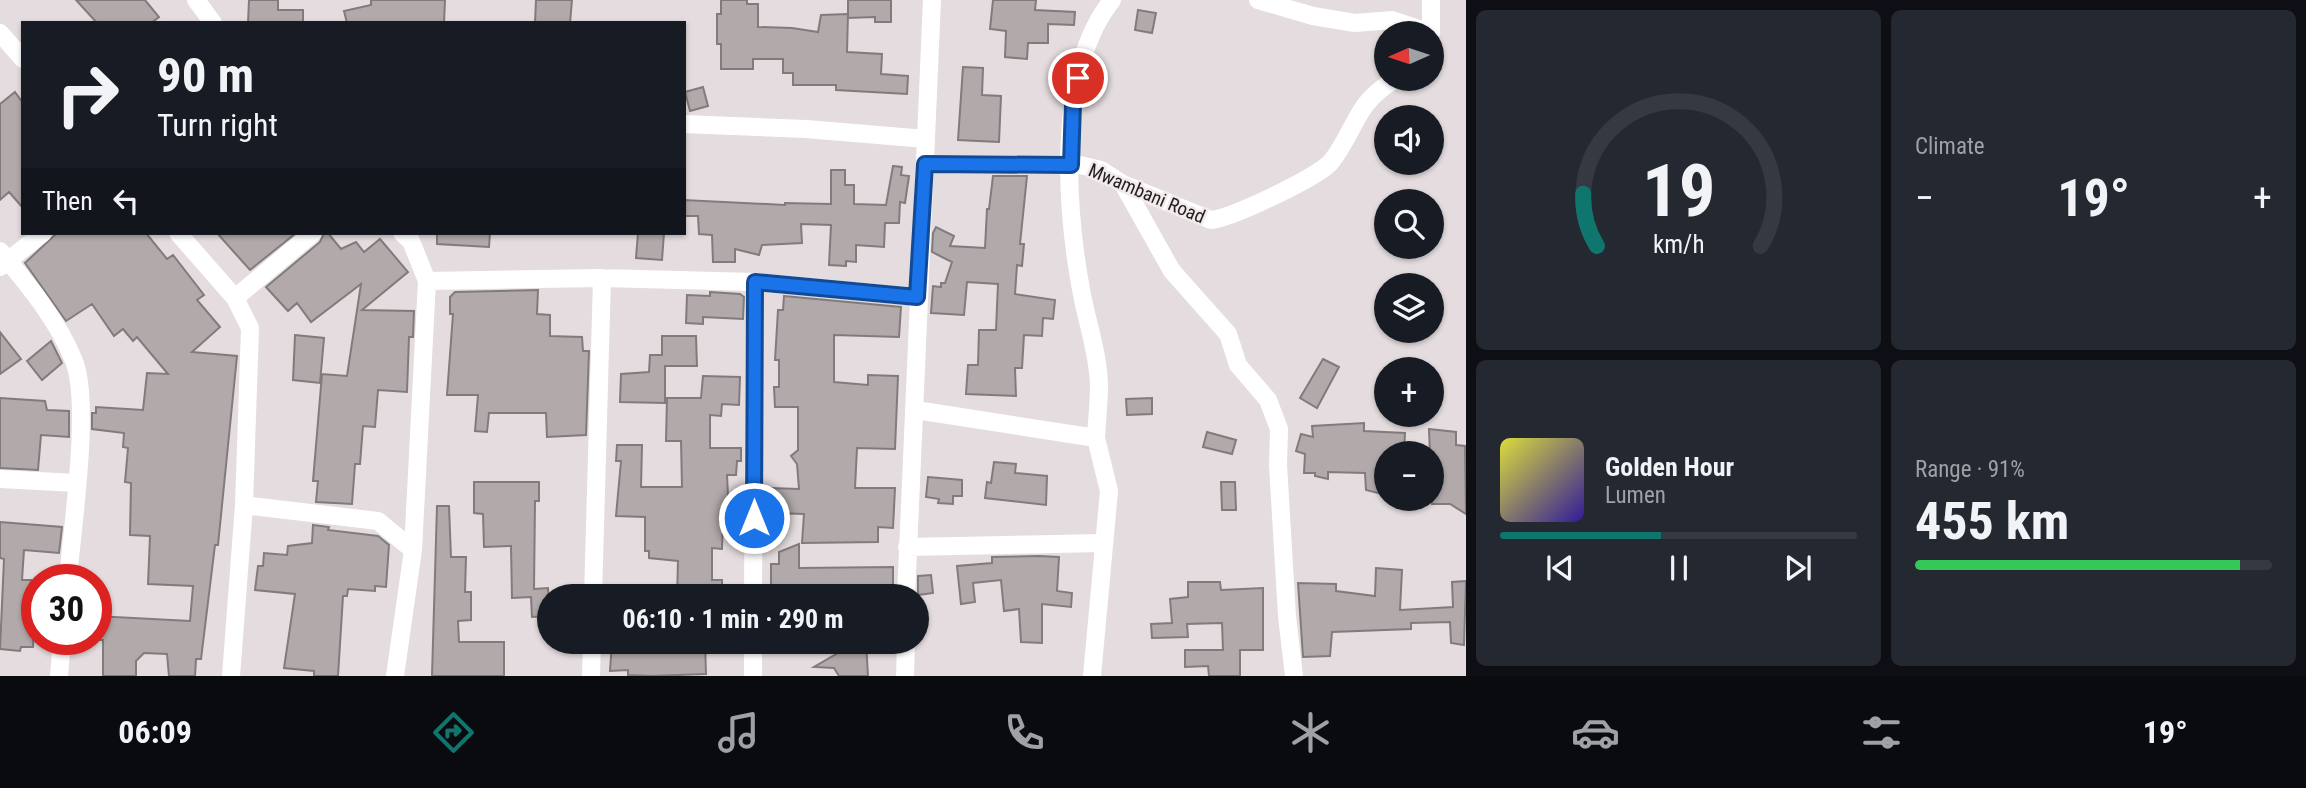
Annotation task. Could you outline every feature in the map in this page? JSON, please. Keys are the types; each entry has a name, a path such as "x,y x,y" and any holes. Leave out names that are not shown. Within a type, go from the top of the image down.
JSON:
{"street":[{"path":"196,0 212,21"},
{"path":"906,584 906,547 916,410 917,297 933,0"},
{"path":"1092,676 1110,491 1096,438 1099,384 1094,343 1081,293 1073,103 1084,53 1096,19 1112,0"},
{"path":"1258,0 1313,16 1355,23 1374,21"},
{"path":"1431,0 1431,21"},
{"path":"0,33 21,57"},
{"name":"Mwambani Road","path":"925,164 1076,165 1101,170 1123,184 1211,220 1261,204 1330,164 1369,97 1378,91"},
{"path":"686,124 806,129 926,139"},
{"path":"1123,184 1172,271 1228,334 1238,365 1268,400 1279,429 1278,465 1287,616 1294,676"},
{"path":"40,235 3,259 62,335 75,363 81,394 69,564"},
{"path":"180,235 235,298 250,328 244,505 231,676"},
{"path":"235,298 311,235"},
{"path":"395,676 413,550 427,281 411,241 404,235"},
{"path":"427,281 602,278 755,282 917,297"},
{"path":"593,584 602,278"},
{"path":"753,584 755,282"},
{"path":"916,410 1096,438"},
{"path":"0,479 76,483"},
{"path":"244,505 378,521 413,550"},
{"path":"906,547 1103,543"},
{"path":"591,676 592,654"},
{"path":"753,654 753,676"},
{"path":"905,676 906,654"},
{"path":"59,676 61,655"}],"building":[{"path":"76,0 145,0 159,17 154,21 95,21"},
{"path":"249,0 278,0 278,10 303,10 303,21 248,21"},
{"path":"371,0 445,0 444,21 346,21 344,11 371,5"},
{"path":"536,0 572,0 570,21 535,21"},
{"path":"721,0 747,0 747,4 758,4 758,27 818,32 821,15 848,14 847,52 882,54 881,74 908,76 907,94 836,90 836,85 793,85 793,73 783,73 783,59 753,59 753,69 721,69 721,44 717,44 717,14 721,14"},
{"path":"848,0 891,0 891,22 875,22 875,17 848,18"},
{"path":"993,0 1036,0 1035,10 1075,12 1074,25 1048,24 1048,43 1028,43 1027,59 1005,57 1006,31 990,29"},
{"path":"1138,10 1156,13 1152,33 1135,30"},
{"path":"963,67 983,68 982,95 1001,96 999,142 958,140"},
{"path":"703,87 708,106 690,111 686,92"},
{"path":"15,92 21,100 21,206 9,192 0,200 0,104"},
{"path":"893,166 902,167 901,175 909,176 905,203 900,202 899,223 885,223 884,247 856,245 856,262 846,261 846,266 829,265 831,225 801,224 802,243 762,245 759,255 735,249 735,262 713,262 712,235 699,234 698,216 686,216 686,200 785,205 831,204 831,170 845,170 845,185 854,185 854,204 886,205"},
{"path":"993,176 1027,176 1020,244 1024,244 1022,266 1017,265 1015,294 1055,300 1053,319 1043,318 1042,336 1024,335 1022,368 1015,368 1016,396 966,394 968,365 978,365 979,330 996,330 998,284 967,282 964,315 931,313 933,286 941,287 941,283 945,283 952,262 932,252 933,233 936,227 954,236 950,246 985,248 987,209"},
{"path":"55,235 148,235 167,259 173,255 204,295 197,300 220,327 192,352 237,356 218,545 215,545 201,659 196,659 195,676 169,676 167,654 144,653 136,661 136,676 103,676 103,655 112,655 112,617 190,621 193,586 148,584 150,536 130,535 131,483 125,482 128,448 123,447 124,433 92,429 92,413 96,413 96,407 143,410 147,373 168,374 137,337 133,341 123,329 114,336 92,304 66,321 25,263"},
{"path":"219,235 294,235 250,270"},
{"path":"323,235 330,235 341,249 356,242 364,252 380,239 408,272 362,310 414,311 413,337 409,337 407,392 378,390 375,427 363,426 360,464 355,464 352,504 316,502 318,481 313,481 322,374 347,376 361,284 311,322 297,303 288,311 266,287 320,242"},
{"path":"437,235 490,235 489,247 437,244"},
{"path":"638,235 664,235 662,260 636,258"},
{"path":"538,290 537,314 550,315 550,336 582,337 583,351 589,351 586,435 547,437 546,413 489,413 487,432 475,431 478,395 447,395 453,314 450,314 450,297 455,292"},
{"path":"710,292 740,294 744,297 743,319 703,317 703,324 686,323 687,295 710,296"},
{"path":"784,296 901,307 899,337 834,335 834,382 868,385 868,375 898,376 895,449 857,448 855,488 895,488 893,528 878,527 878,542 802,543 804,514 775,513 775,504 770,504 770,488 799,489 797,464 791,456 798,450 798,407 775,407 774,387 779,387 779,360 775,360 778,310 783,310"},
{"path":"0,332 21,359 0,374"},
{"path":"295,335 324,338 320,383 293,380"},
{"path":"662,336 696,336 697,366 665,366 665,403 620,402 621,374 649,372 650,355 662,355"},
{"path":"51,341 62,363 42,380 27,361"},
{"path":"1323,359 1339,367 1317,408 1300,398"},
{"path":"703,376 740,377 739,405 722,404 721,416 710,415 710,448 741,448 741,461 737,461 736,475 727,475 729,516 723,516 722,549 712,548 712,580 722,580 722,584 677,584 678,561 649,558 649,551 645,551 645,517 616,516 621,461 616,461 617,445 642,445 641,487 682,487 681,441 666,441 667,398 701,398"},
{"path":"0,398 45,401 47,410 69,411 69,437 41,435 38,470 0,468"},
{"path":"1152,398 1152,414 1127,415 1126,399"},
{"path":"1364,423 1364,431 1405,433 1405,441 1374,441 1374,492 1366,490 1365,473 1328,472 1328,479 1315,476 1315,473 1304,473 1305,454 1296,451 1301,434 1313,437 1312,426"},
{"path":"1429,429 1456,432 1456,445 1465,446 1466,514 1450,504 1444,504 1444,441 1429,441"},
{"path":"1207,432 1236,440 1232,454 1203,447"},
{"path":"994,462 1016,464 1015,473 1047,476 1046,505 985,498 987,482 991,483"},
{"path":"928,477 962,480 962,496 953,496 953,504 938,503 939,499 926,497"},
{"path":"474,482 539,482 539,501 535,501 534,589 537,589 537,617 532,617 531,597 512,598 511,546 484,547 483,514 474,513"},
{"path":"1221,482 1235,482 1236,510 1222,510"},
{"path":"437,506 449,506 451,557 466,557 465,592 471,592 471,620 458,621 459,642 504,642 504,676 432,676"},
{"path":"0,522 62,527 59,553 24,550 21,564 20,651 0,649 4,559 0,558"},
{"path":"313,525 329,527 328,530 378,536 389,545 386,587 375,586 375,591 348,589 347,596 343,596 338,676 314,676 314,671 284,668 295,594 255,590 258,566 263,566 264,553 287,555 288,546 312,543"},
{"path":"799,544 799,568 893,567 893,584 771,584 771,564 779,564 779,552"},
{"path":"992,557 1059,557 1057,591 1072,593 1071,607 1042,604 1042,643 1021,642 1019,609 1004,611 1001,580 973,583 975,602 961,604 957,566 992,563"},
{"path":"1376,568 1402,570 1400,610 1453,607 1452,582 1466,581 1464,645 1451,643 1450,622 1411,623 1411,629 1332,632 1330,656 1303,657 1298,583 1336,584 1336,591 1375,596"},
{"path":"931,575 933,593 929,594 929,584 918,584 918,576"},
{"path":"1188,582 1220,582 1221,590 1263,588 1263,650 1240,650 1240,676 1209,676 1208,666 1185,667 1185,650 1223,650 1222,623 1187,624 1188,637 1152,638 1151,624 1172,623 1170,599 1188,597"},
{"path":"611,654 705,654 706,674 651,676 628,675 628,670 610,671"},
{"path":"836,654 867,654 868,676 839,676 834,668 814,667"}],"route":[{"path":"754,518 755,282 917,297 925,164 1071,165 1073,103 1078,78"}]}
